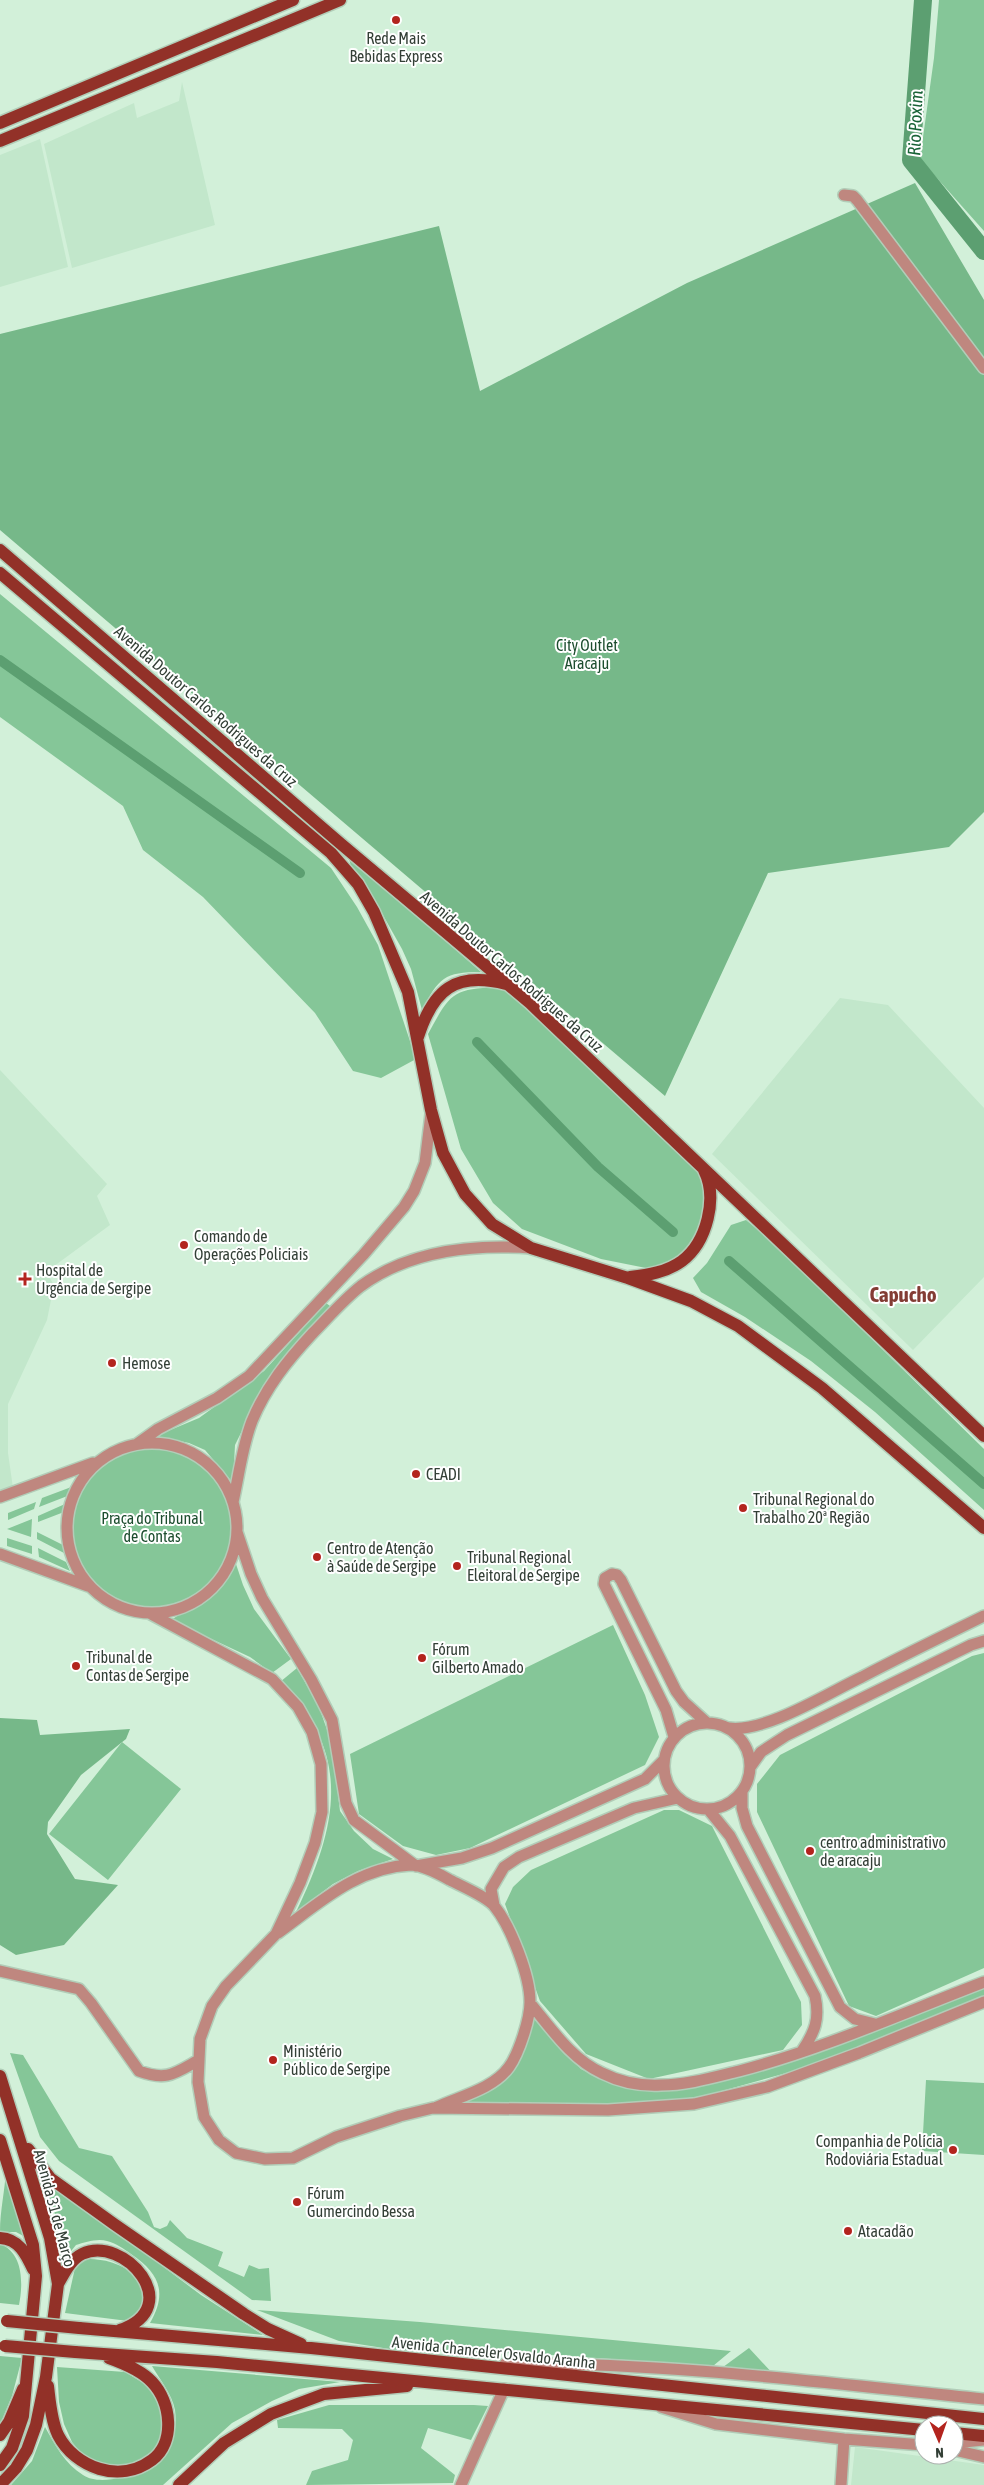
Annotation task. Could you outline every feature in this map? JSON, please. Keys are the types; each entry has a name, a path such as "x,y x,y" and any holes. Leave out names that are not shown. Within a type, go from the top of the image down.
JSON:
{"main road":[{"path":"0,123 293,0"},
{"path":"0,141 340,0"},
{"name":"Avenida Doutor Carlos Rodrigues da Cruz","path":"0,550 341,844 508,984 703,1167 984,1436"},
{"name":"Avenida Doutor Carlos Rodrigues da Cruz","path":"0,573 331,853 358,884 374,912 408,992 431,1110"},
{"path":"418,1038 430,1006 438,994 449,985 467,980 488,979 508,984"},
{"path":"431,1110 444,1153 465,1194 492,1224 531,1248 628,1278 691,1301 738,1326 822,1388 984,1528"},
{"path":"628,1278 648,1275 671,1267 682,1261 693,1250 703,1230 711,1201 710,1182 703,1167"},
{"path":"0,2076 20,2136 43,2171 90,2207 268,2329 311,2348"},
{"name":"Avenida 31 de Março","path":"20,2136 50,2238 58,2284 46,2377"},
{"name":"Avenida 31 de Março","path":"0,2140 31,2237 36,2276 27,2382 21,2424 12,2448 0,2464"},
{"path":"0,2238 14,2242 21,2247 36,2276"},
{"path":"58,2284 73,2260 82,2254 96,2250 108,2252 133,2267 146,2281 150,2295 149,2303 139,2321 117,2331"},
{"name":"Avenida Chanceler Osvaldo Aranha","path":"4,2321 311,2348 984,2419"},
{"path":"3,2346 217,2362 914,2429"},
{"path":"46,2377 58,2434 66,2447 81,2462 97,2470 114,2471 140,2467 153,2460 164,2446 168,2430 167,2412 161,2395 152,2382 138,2371 97,2353"},
{"path":"0,2485 16,2468 31,2441 46,2377"},
{"path":"0,2435 9,2422 19,2394 27,2382"},
{"path":"178,2485 224,2443 271,2414 301,2402 324,2394 355,2389 439,2383"},
{"path":"964,2435 984,2438"}],"street":[{"path":"844,195 853,196 857,200 984,368"},
{"path":"137,1444 158,1429 217,1398 249,1376 370,1247 414,1191 425,1163 431,1110"},
{"path":"233,1502 247,1438 265,1393 284,1365 341,1304 362,1286 409,1261 458,1248 494,1245 531,1248"},
{"path":"327,1293 341,1304"},
{"path":"0,1497 97,1462 117,1450 137,1444 168,1444 200,1458 224,1482 233,1502 237,1532 250,1574 262,1598 311,1679 332,1720 346,1803 354,1820 416,1866 441,1875 494,1906"},
{"path":"97,1462 83,1477 71,1498 66,1517 66,1538 74,1565 89,1586 98,1595 120,1607 149,1613 272,1679 298,1707 312,1732 321,1764 322,1812 315,1842 276,1934"},
{"path":"149,1613 179,1608 202,1597 212,1589 229,1564 237,1532"},
{"path":"0,1554 89,1586"},
{"path":"674,1737 666,1710 604,1584 605,1578 609,1575 617,1575 621,1580 676,1690 684,1702 706,1722"},
{"path":"742,1793 721,1807 708,1809 687,1804 678,1798 667,1780 664,1760 667,1748 674,1737 694,1724 706,1722 741,1730 790,1713 984,1616"},
{"path":"751,1766 761,1752 787,1735 984,1641"},
{"path":"729,1728 744,1744 748,1751 751,1766 748,1780 742,1793 742,1808 747,1826 840,2007 855,2019 875,2024"},
{"path":"664,1760 645,1779 492,1848 462,1858 398,1868 348,1882 276,1934 226,1986 212,2006 203,2026 197,2061 200,2095 204,2117 219,2140 236,2153 248,2157 293,2158 336,2137 400,2116 433,2108 478,2090 498,2079 509,2068 523,2034 530,2003 525,1972 510,1934 494,1906 491,1889 504,1867 519,1857 634,1808 678,1798"},
{"path":"708,1809 730,1836 815,1996 818,2020 815,2032 802,2051"},
{"path":"2,1974 79,1989 91,2002 139,2071 163,2077 174,2074 197,2061"},
{"path":"530,2003 573,2055 602,2074 628,2082 660,2085 679,2084 750,2068 802,2051 984,1982"},
{"path":"433,2108 608,2110 694,2104 767,2087 859,2053 984,2002"},
{"path":"459,2365 592,2363 713,2372 984,2399"},
{"path":"461,2485 504,2389"},
{"path":"652,2404 716,2424 844,2439 914,2443"},
{"path":"964,2441 984,2438"},
{"path":"841,2485 844,2439"},
{"path":"964,2452 984,2457"}],"shaded area":[{"path":"182,82 215,225 72,268 44,144 134,103 137,118 179,101"},
{"path":"40,139 68,267 0,287 0,155"},
{"path":"840,998 888,1005 984,1108 984,1277 913,1350 712,1154"},
{"name":"Hospital de Urgência de Sergipe","path":"0,1070 107,1184 97,1196 110,1225 46,1272 54,1285 47,1320 8,1404 8,1453 13,1488 0,1492"},
{"path":"855,2447 914,2455 914,2465 964,2465 964,2462 984,2465 984,2485 851,2485"}],"green space":[{"path":"939,0 984,0 984,231 920,159 934,58"},
{"name":"City Outlet Aracaju","path":"915,183 984,300 984,812 949,847 768,873 665,1096 0,530 0,334 439,226 480,391 687,283"},
{"path":"0,594 331,868 357,907 378,945 416,1059 381,1078 353,1071 315,1013 203,897 143,850 123,806 0,717"},
{"path":"348,856 481,972 459,973 444,979 433,991 422,1010 411,969 402,949 375,901 351,866"},
{"path":"504,987 704,1170 711,1211 699,1245 656,1270 601,1259 522,1229 493,1203 461,1149 428,1034 443,1008 456,995 474,989"},
{"path":"746,1220 775,1244 984,1449 984,1510 875,1412 811,1361 745,1317 701,1292 693,1278 707,1263 731,1225"},
{"path":"326,1303 330,1306 291,1351 260,1394 235,1445 233,1483 205,1450 189,1443 156,1436 199,1418 264,1371"},
{"name":"Praça do Tribunal de Contas","path":"152,1442 177,1446 192,1452 212,1467 227,1487 235,1510 237,1527 233,1552 227,1567 212,1587 192,1602 169,1610 152,1612 127,1608 112,1602 92,1587 77,1567 69,1544 67,1527 71,1502 77,1487 92,1467 112,1452 135,1444"},
{"path":"74,1486 70,1495 39,1507 42,1498"},
{"path":"36,1502 34,1509 8,1520 8,1513"},
{"path":"65,1504 64,1512 38,1522 38,1516"},
{"path":"32,1519 31,1537 7,1529"},
{"path":"37,1532 63,1545 64,1553 37,1539"},
{"path":"7,1538 32,1546 32,1554 7,1546"},
{"path":"38,1548 66,1562 70,1571 39,1557"},
{"path":"234,1558 254,1609 291,1659 272,1673 250,1657 171,1620 219,1589"},
{"path":"613,1625 645,1695 659,1737 645,1765 470,1848 436,1855 403,1846 359,1814 350,1754"},
{"path":"984,1653 984,1968 876,2016 849,2006 757,1812 757,1784 780,1755 972,1656"},
{"path":"297,1668 319,1707 332,1744 340,1811 354,1831 373,1849 393,1859 358,1871 333,1884 296,1912 321,1850 328,1821 331,1792 328,1764 319,1736 304,1709 280,1682"},
{"path":"0,1718 37,1720 40,1735 130,1729 126,1739 81,1775 48,1822 47,1834 75,1879 118,1885 64,1945 16,1955 0,1945"},
{"path":"122,1742 181,1789 108,1880 49,1834"},
{"path":"664,1810 679,1810 712,1826 801,2002 802,2025 783,2050 649,2079 586,2054 540,2001 505,1904 513,1887 531,1870"},
{"path":"984,1988 984,1996 808,2067 704,2096 646,2103 457,2105 496,2085 531,2016 581,2069 613,2084 726,2077 759,2072"},
{"path":"10,2053 23,2055 79,2148 112,2156 148,2212 154,2227 160,2229 167,2226 170,2220 187,2238 223,2252 218,2266 244,2277 249,2265 259,2269 269,2268 271,2301 252,2300 59,2161 40,2137"},
{"path":"926,2080 984,2083 984,2155 922,2151"},
{"path":"6,2169 29,2239 16,2232 0,2232"},
{"path":"41,2175 201,2295 263,2335 150,2323 159,2302 158,2284 154,2276 141,2261 123,2248 110,2242 96,2240 76,2245 63,2261 64,2239"},
{"path":"0,2244 8,2248 18,2262 21,2279 19,2305 0,2303"},
{"path":"86,2259 102,2260 116,2264 129,2270 142,2280 145,2308 128,2321 65,2313 75,2268"},
{"path":"257,2310 420,2322 731,2351 713,2366 539,2354 396,2350 339,2341"},
{"path":"749,2348 775,2376 719,2370"},
{"path":"0,2356 22,2358 12,2396 0,2425"},
{"path":"152,2366 340,2382 299,2389 272,2401 232,2423 163,2485 11,2485 32,2461 45,2427 66,2460 77,2471 91,2479 120,2478 145,2471 155,2465 170,2447 176,2424 175,2410 171,2398"},
{"path":"57,2367 125,2372 145,2384 158,2397 165,2423 156,2453 125,2467 94,2463 81,2453 72,2442 64,2424 59,2402"},
{"path":"329,2405 488,2406 471,2440 428,2428 421,2448 455,2475 453,2483 306,2485 312,2471 348,2460 353,2440 342,2429 278,2428 277,2420"}],"waterway":[{"name":"Rio Poxim","path":"923,0 911,160 984,251"},
{"path":"0,660 300,873"},
{"path":"477,1042 598,1167 673,1232"},
{"path":"729,1261 984,1484"}],"place":[{"name":"Rede Mais Bebidas Express","path":"396,20"},
{"name":"Comando de Operações Policiais","path":"184,1245"},
{"name":"Hospital de Urgência de Sergipe","path":"25,1279"},
{"name":"Hemose","path":"112,1363"},
{"name":"CEADI","path":"416,1474"},
{"name":"Tribunal Regional do Trabalho 20ª Região","path":"743,1508"},
{"name":"Centro de Atenção à Saúde de Sergipe","path":"317,1557"},
{"name":"Tribunal Regional Eleitoral de Sergipe","path":"457,1566"},
{"name":"Fórum Gilberto Amado","path":"422,1658"},
{"name":"Tribunal de Contas de Sergipe","path":"76,1666"},
{"name":"centro administrativo de aracaju","path":"810,1851"},
{"name":"Ministério Público de Sergipe","path":"273,2060"},
{"name":"Companhia de Polícia Rodoviária Estadual","path":"953,2150"},
{"name":"Fórum Gumercindo Bessa","path":"297,2202"},
{"name":"Atacadão","path":"848,2231"}],"district":[{"name":"Capucho","path":"903,1294"}]}
